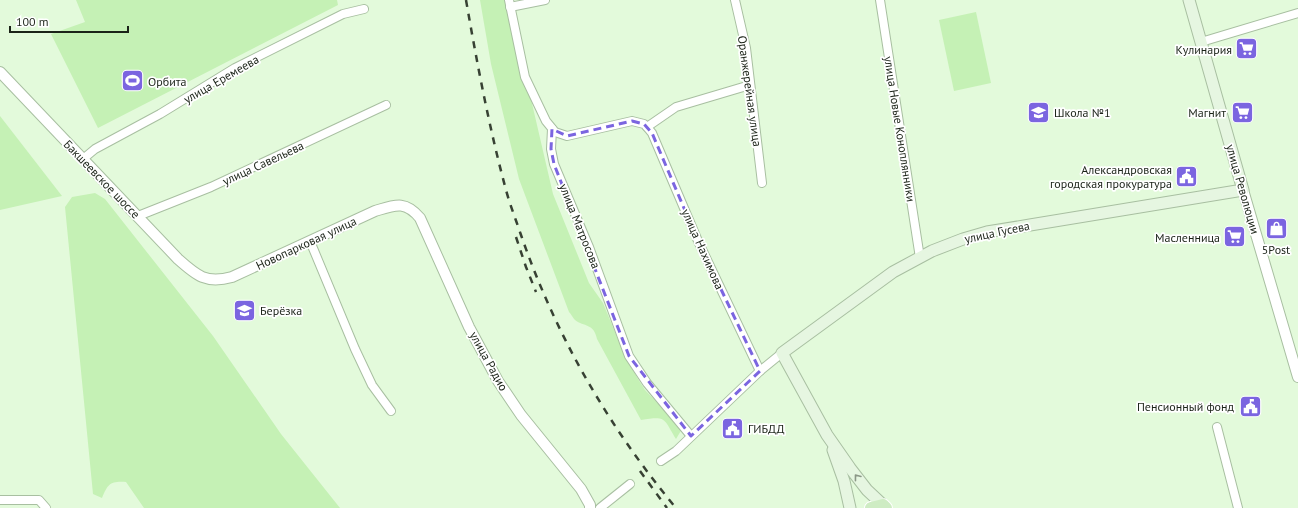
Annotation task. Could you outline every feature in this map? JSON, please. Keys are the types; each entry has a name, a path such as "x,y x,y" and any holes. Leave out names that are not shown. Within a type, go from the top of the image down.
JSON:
{"main road":[{"name":"улица Революции","path":"1189,0 1243,190"},
{"name":"улица Гусева","path":"782,353 893,272 932,251 963,239 988,232 1243,190"},
{"path":"782,353 827,435 867,490 885,507"},
{"path":"827,435 844,481 850,508"},
{"path":"871,508 885,507"}],"street":[{"path":"546,0 510,3 525,78 546,121 555,132 566,136 632,121 644,124 647,127 676,107 750,85"},
{"name":"Оранжерейная улица","path":"735,0 746,48 762,183"},
{"name":"улица Новые Коноплянники","path":"880,0 920,258"},
{"name":"улица Еремеева","path":"83,159 95,149 160,114 235,68 343,14 364,9"},
{"path":"1202,42 1298,13"},
{"name":"Бакшеевское шоссе","path":"0,72 182,263 208,280"},
{"name":"улица Савельева","path":"138,216 211,187 386,105"},
{"name":"улица Нахимова","path":"647,127 652,133 698,241 760,371"},
{"name":"улица Матросова","path":"552,129 550,149 554,164 589,247 629,356 647,383 691,436"},
{"name":"улица Революции","path":"1243,190 1296,365 1298,378"},
{"name":"Новопарковая улица","path":"208,280 222,280 232,277 375,211 394,205 404,206"},
{"name":"улица Радио","path":"404,206 413,210 420,218 469,327 498,381 522,415 581,490 590,505 590,508"},
{"path":"310,241 355,349 372,385 391,411"},
{"path":"661,461 676,451 760,371 782,353"},
{"path":"1217,427 1238,508"},
{"path":"600,508 630,484"},
{"path":"0,500 39,500 46,508"},
{"path":"608,501 615,508"}],"highlighted area":[{"path":"632,121 644,124 652,133 698,241 760,371 691,436 629,356 554,164 551,149 552,129 567,136"}],"green space":[{"name":"Орбита","path":"76,0 337,0 338,5 98,128 51,34 85,22"},
{"path":"480,0 508,0 553,194 589,283 603,303 622,349 629,356 632,368 638,379 645,390 682,429 676,439 663,420 656,418 641,420 597,339 594,330 575,320 569,312 519,179 491,64"},
{"path":"976,12 991,83 954,91 939,20"},
{"path":"0,116 62,196 0,210"},
{"path":"95,193 105,199 213,336 281,434 340,508 144,508 126,482 116,482 110,484 102,498 93,494 65,207 72,197"}],"railway":[{"path":"466,0 494,143 506,190 521,235 550,309 586,379 606,412 651,477 676,508"},
{"path":"516,237 536,292"},
{"path":"640,471 667,508"}],"place":[{"name":"Кулинария","path":"1247,49"},
{"name":"Орбита","path":"132,81"},
{"name":"Школа №1","path":"1038,112"},
{"name":"Магнит","path":"1242,112"},
{"name":"Александровская городская прокуратура","path":"1187,176"},
{"name":"5Post","path":"1276,228"},
{"name":"Масленница","path":"1235,237"},
{"name":"Берёзка","path":"245,310"},
{"name":"Пенсионный фонд","path":"1250,406"},
{"name":"ГИБДД","path":"732,428"}]}
